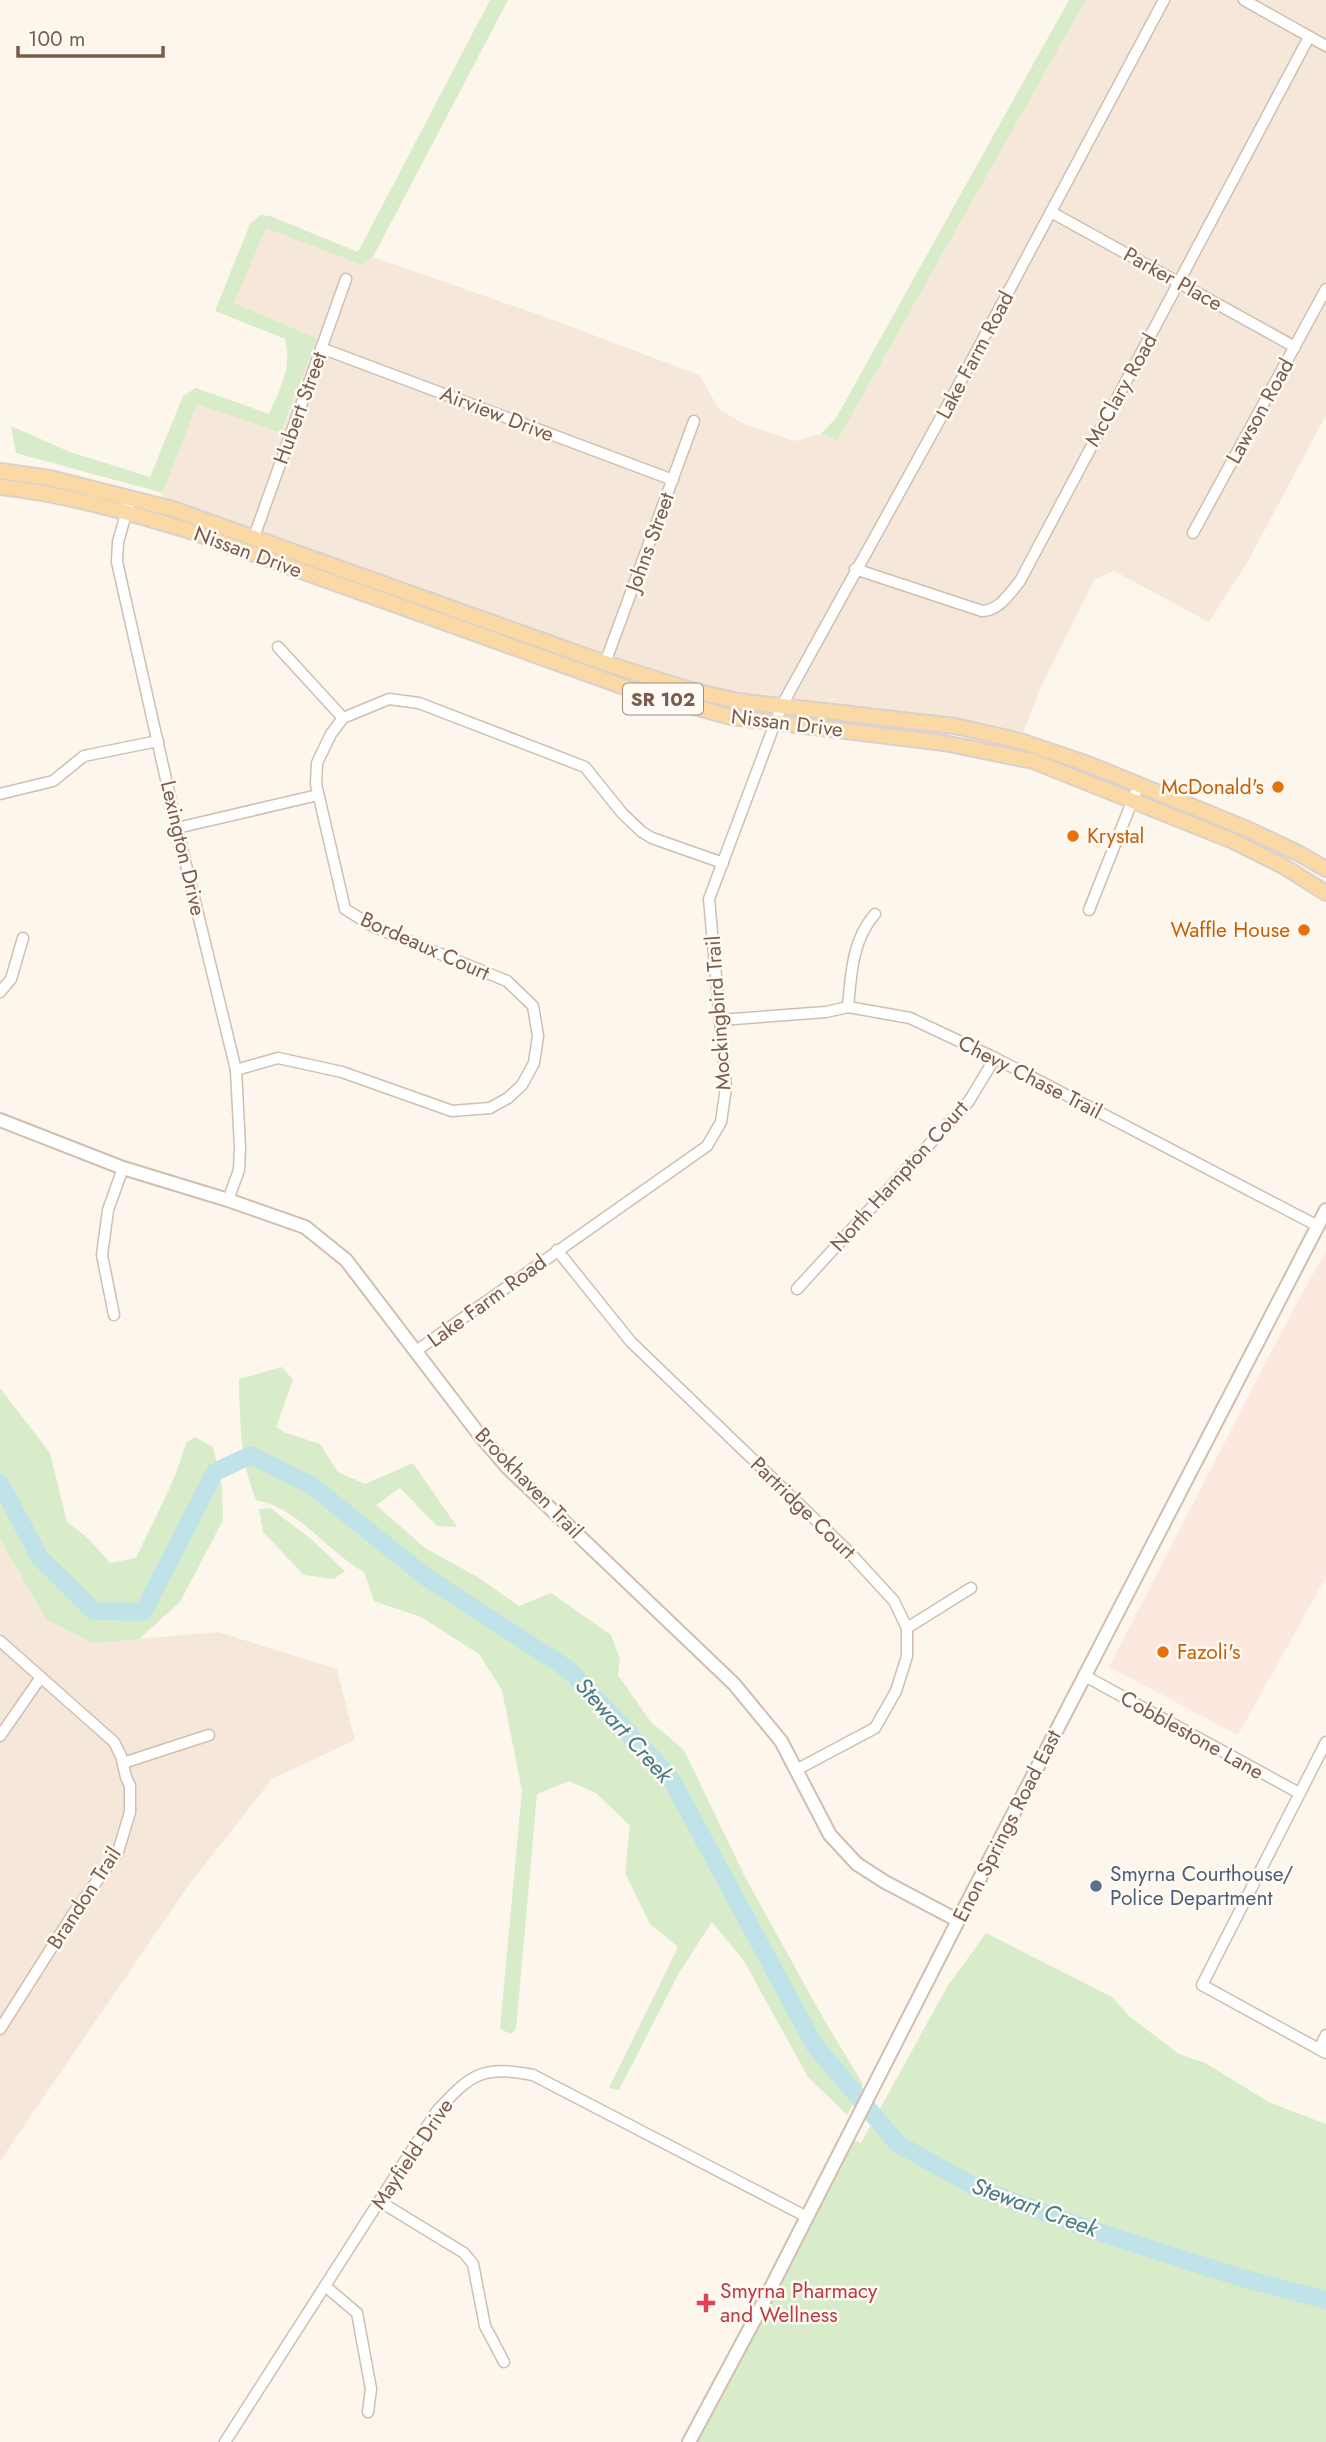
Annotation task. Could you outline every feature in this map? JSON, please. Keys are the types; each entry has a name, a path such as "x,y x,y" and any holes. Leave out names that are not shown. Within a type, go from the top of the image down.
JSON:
{"main road":[{"name":"Nissan Drive","path":"0,471 50,478 129,505 202,536 630,690 731,718 944,743 1033,761 1233,841 1283,866 1326,893"},
{"name":"Nissan Drive","path":"0,487 129,505 254,537 605,663 694,691 781,707 955,726 1020,741 1139,784 1245,828 1326,869"}],"street":[{"name":"Lake Farm Road","path":"781,707 950,401 1164,0"},
{"path":"1244,0 1326,46"},
{"name":"McClary Road","path":"855,569 982,611 989,611 1001,603 1020,582 1051,519 1309,37"},
{"name":"Parker Place","path":"1051,212 1295,346"},
{"name":"Hubert Street","path":"254,537 346,279"},
{"name":"Lawson Road","path":"1193,533 1326,289"},
{"name":"Airview Drive","path":"321,348 673,480"},
{"name":"Johns Street","path":"605,663 694,421"},
{"name":"Lexington Drive","path":"129,505 118,542 117,562 177,828 236,1070 239,1170 228,1200"},
{"path":"278,647 343,718 389,699 419,702 585,767 622,813 642,832 723,863"},
{"name":"Mockingbird Trail","path":"557,1251 707,1146 721,1122 726,1087 709,899 781,707"},
{"name":"Bordeaux Court","path":"236,1070 278,1058 342,1072 452,1111 490,1108 508,1098 522,1085 534,1063 538,1036 533,1006 507,981 374,927 345,909 316,784 317,764 331,734 343,718"},
{"path":"0,794 53,781 84,756 158,741"},
{"path":"1089,910 1139,784"},
{"path":"177,828 318,795"},
{"path":"848,1007 853,954 868,922 875,914"},
{"path":"0,992 11,979 23,938"},
{"name":"Chevy Chase Trail","path":"720,1020 826,1012 848,1007 910,1018 995,1058 1318,1226"},
{"name":"North Hampton Court","path":"797,1289 968,1101 995,1058"},
{"name":"Brookhaven Trail","path":"0,1120 123,1168 305,1227 346,1260 478,1433 508,1468 734,1684 781,1741 830,1835 857,1864 957,1920"},
{"path":"114,1315 102,1255 108,1210 123,1168"},
{"name":"Enon Springs Road East","path":"689,2442 1326,1210"},
{"name":"Lake Farm Road","path":"416,1351 557,1251"},
{"name":"Partridge Court","path":"557,1251 631,1342 849,1552 894,1601 907,1628"},
{"path":"796,1770 875,1728 897,1691 907,1656 907,1628 971,1588"},
{"name":"Brandon Trail","path":"0,1641 114,1742 130,1786 130,1812 118,1852 73,1914 0,2029"},
{"name":"Cobblestone Lane","path":"1085,1676 1299,1793"},
{"path":"0,1736 41,1677"},
{"path":"123,1763 209,1735"},
{"path":"1326,1742 1202,1985 1322,2051 1326,2035"},
{"name":"Mayfield Drive","path":"225,2442 437,2111 459,2087 475,2076 495,2070 533,2075 807,2217"},
{"path":"379,2202 464,2253 473,2264 485,2326 504,2362"},
{"path":"325,2286 357,2313 371,2389 368,2412"}],"shaded area":[{"path":"1086,0 1326,0 1326,415 1248,561 1209,622 1114,571 1094,580 1042,684 1020,741 738,701 159,505 197,403 282,432 317,338 234,303 266,227 362,265 373,257 548,318 699,375 719,409 744,424 794,441 821,434 837,441"},
{"path":"1326,1250 1326,1577 1238,1735 1109,1667"},
{"path":"0,1528 139,1639 218,1632 337,1669 355,1740 272,1779 188,1886 0,2161"}],"green space":[{"path":"490,0 508,0 373,257 362,265 266,228 234,303 317,338 281,433 197,404 163,493 16,453 11,426 70,452 150,477 183,396 196,388 269,414 286,368 285,339 215,311 250,224 260,215 270,216 358,252"},
{"path":"1069,0 1086,0 837,441 821,434 836,418"},
{"path":"282,1367 293,1380 276,1427 320,1444 338,1472 365,1484 413,1463 457,1527 437,1526 400,1488 376,1505 425,1548 476,1576 519,1606 551,1593 611,1635 620,1659 618,1675 651,1722 684,1750 745,1877 863,2084 847,2115 808,2077 744,1961 712,1922 679,1973 619,2090 609,2088 678,1947 650,1924 625,1873 630,1826 596,1793 569,1781 537,1794 516,2029 511,2034 500,2029 522,1790 502,1690 479,1654 421,1617 374,1601 364,1572 286,1512 256,1500 244,1456 239,1379"},
{"path":"0,1388 50,1453 67,1522 88,1538 110,1563 136,1558 170,1487 186,1443 195,1437 213,1447 222,1487 223,1520 180,1602 139,1639 93,1643 47,1620 0,1539"},
{"path":"270,1508 311,1539 345,1571 334,1579 304,1575 263,1532 259,1509"},
{"path":"986,1933 1112,1997 1129,2016 1179,2054 1205,2063 1269,2102 1326,2124 1326,2442 689,2442 848,2138 861,2143 947,1987"}],"waterway":[{"name":"Stewart Creek","path":"0,1483 40,1558 94,1611 143,1612 215,1472 251,1455 311,1485 426,1577 568,1669 670,1777 815,2046 898,2144 977,2188 1089,2229 1235,2276 1326,2300"}],"place":[{"name":"McDonald's","path":"1278,787"},
{"name":"Krystal","path":"1073,836"},
{"name":"Waffle House","path":"1304,930"},
{"name":"Fazoli's","path":"1163,1652"},
{"name":"Smyrna Courthouse/ Police Department","path":"1096,1886"},
{"name":"Smyrna Pharmacy and Wellness","path":"706,2303"}]}
